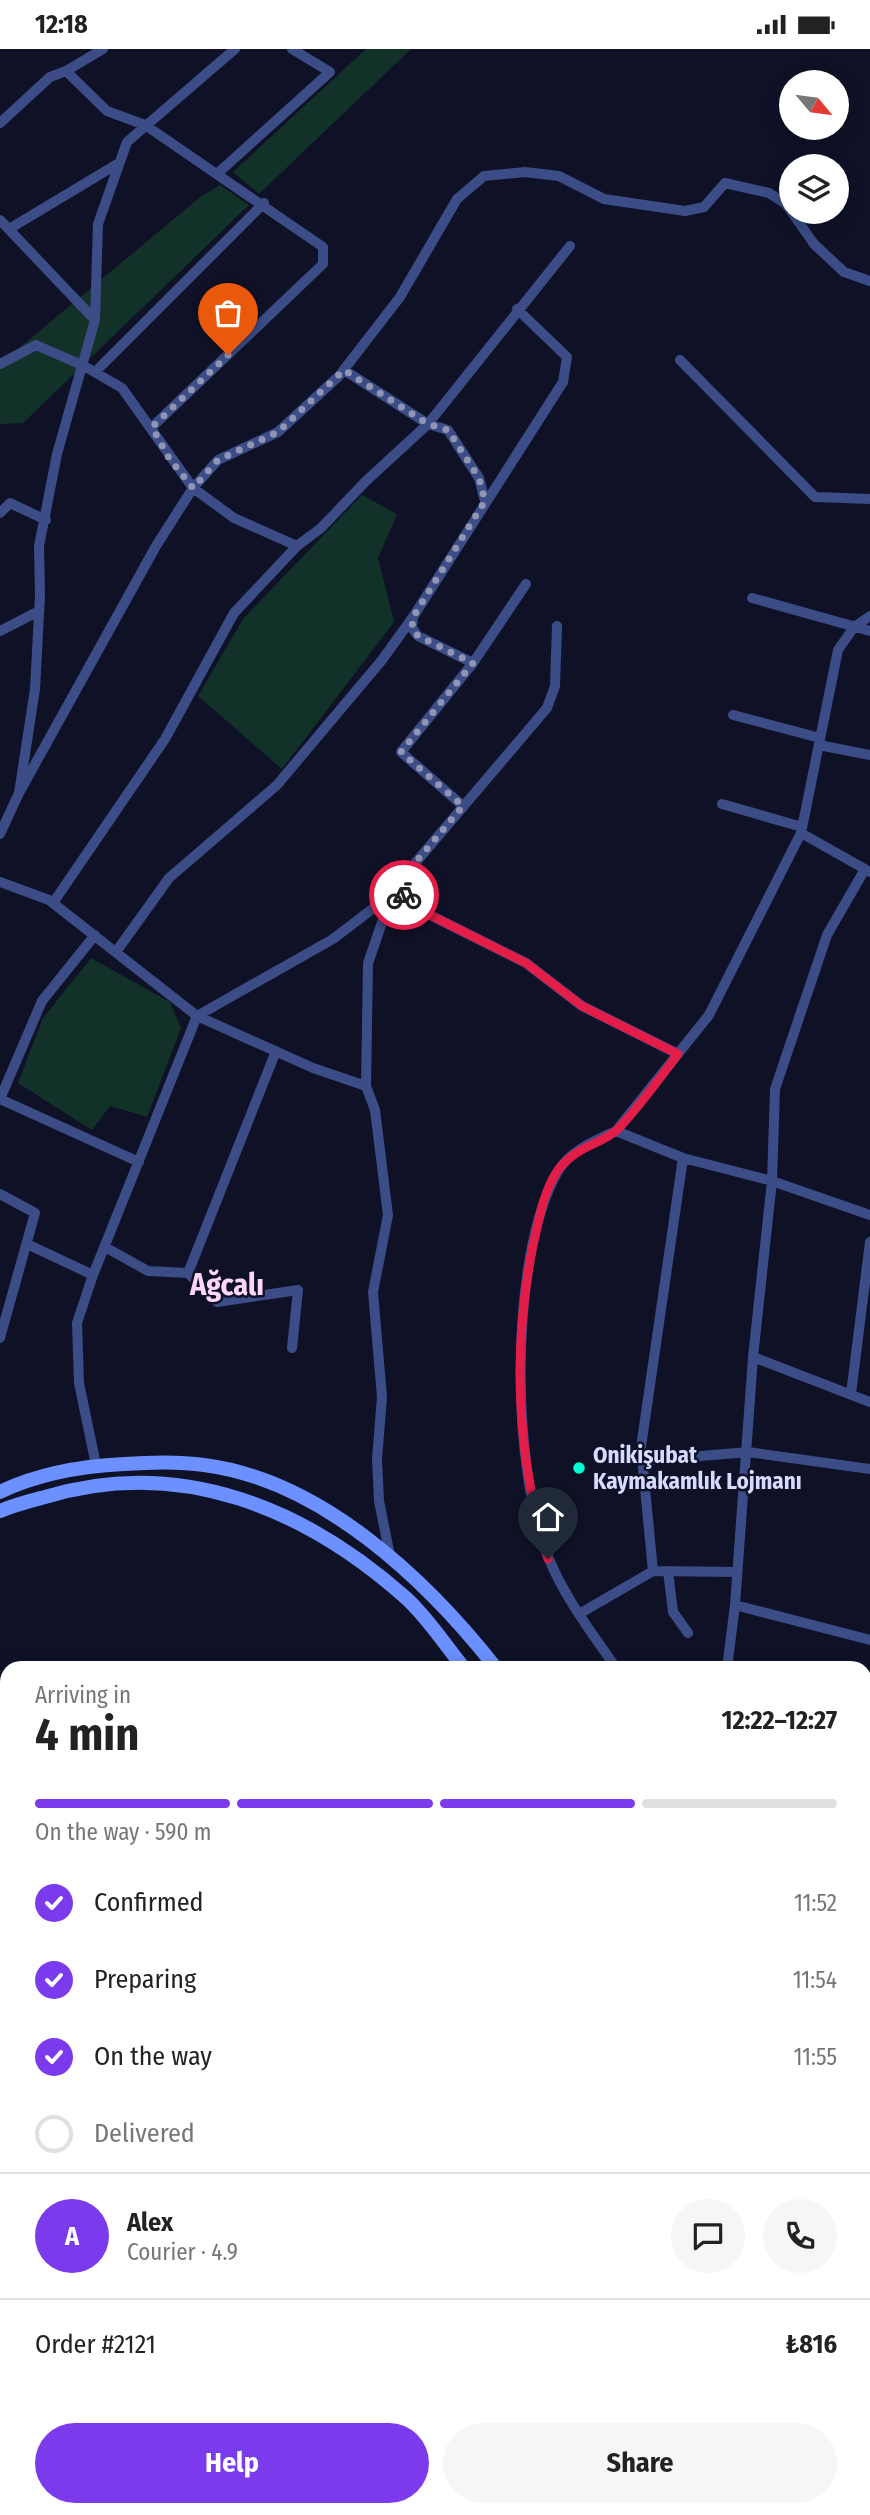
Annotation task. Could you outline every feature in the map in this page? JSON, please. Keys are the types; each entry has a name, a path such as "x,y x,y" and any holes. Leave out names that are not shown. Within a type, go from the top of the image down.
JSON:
{"main road":[{"path":"0,1492 15,1484 96,1465 162,1462 205,1465 248,1474 327,1511 390,1557 489,1661"},
{"path":"0,1511 70,1489 123,1482 180,1484 230,1494 281,1513 358,1559 408,1600 458,1661"}],"street":[{"path":"0,123 50,77 66,71 103,49"},
{"path":"19,793 35,689 39,546 57,454 95,320 98,224 127,142 234,49"},
{"path":"218,173 330,72 292,49"},
{"path":"66,71 107,110 145,125 264,204 323,247 323,264 152,427"},
{"path":"9,229 120,163"},
{"path":"1,829 156,545 193,488 218,460 278,432 344,370 400,297 457,198 484,176 542,173 559,176 604,199 685,211 704,207 725,183 769,193 786,204 814,244 844,272 870,281"},
{"path":"94,372 264,204"},
{"path":"0,220 95,320"},
{"path":"54,903 165,739 234,613 297,546 321,528 366,481 428,424 517,309 570,246"},
{"path":"116,952 169,877 278,785 382,660 413,617 563,382 567,357 517,309"},
{"path":"1,361 36,345 84,366 122,389 152,427 169,458 193,488 234,518 297,546"},
{"path":"680,360 815,497 870,499"},
{"path":"344,370 428,424 448,430 479,478 485,501"},
{"path":"0,513 10,503 46,520"},
{"path":"463,806 401,752 473,663 526,585"},
{"path":"752,598 870,631"},
{"path":"0,631 39,611"},
{"path":"611,1661 579,1614 548,1559 536,1519 524,1444 518,1379 529,1266 541,1206 558,1171 581,1148 616,1131 709,1015 801,830 838,650 854,627 870,616"},
{"path":"413,617 412,628 418,636 473,663"},
{"path":"96,1465 79,1383 78,1323 93,1275 197,1016 333,939 394,888 547,708 555,686 557,627"},
{"path":"733,715 870,755"},
{"path":"722,804 801,830 867,871 827,935 775,1089 772,1181 753,1357 748,1452 728,1661"},
{"path":"0,882 54,903 197,1016 276,1051 366,1086"},
{"path":"394,888 430,915 526,963 582,1006 678,1054"},
{"path":"390,1557 379,1501 377,1459 382,1397 373,1292 388,1215 375,1110 366,1086 368,963 394,888"},
{"path":"94,935 43,1000 0,1099 139,1162"},
{"path":"188,1273 276,1051"},
{"path":"616,1131 683,1159 772,1181 870,1215"},
{"path":"653,1571 641,1447 683,1159"},
{"path":"0,1194 35,1213 3,1319 0,1338"},
{"path":"851,1394 865,1319 870,1242"},
{"path":"27,1244 93,1275"},
{"path":"105,1247 148,1271 188,1273 216,1302 298,1290 292,1348"},
{"path":"753,1357 870,1402"},
{"path":"642,1461 748,1452 870,1469"},
{"path":"579,1614 653,1571 736,1572"},
{"path":"668,1571 673,1612 688,1633"},
{"path":"735,1605 870,1640"}],"green space":[{"path":"366,49 411,49 259,194 233,172"},
{"path":"220,185 249,205 23,423 0,424 0,364 199,198"},
{"path":"362,495 397,514 378,558 394,622 282,769 198,696 243,619"},
{"path":"91,958 170,1002 181,1028 147,1117 110,1106 92,1130 18,1083 43,1018"}],"way so far":[{"path":"228,355 152,427 169,458 193,488 218,460 278,432 344,370 428,424 448,430 479,478 485,501 413,617 412,628 418,636 473,663 401,752 463,806 394,888 404,895"}],"place":[{"name":"Onikişubat Kaymakamlık Lojmanı","path":"579,1468"}],"district":[{"name":"Ağcalı","path":"227,1285"}],"route":[{"path":"404,895 430,915 526,963 582,1006 678,1054 616,1131 581,1148 558,1171 541,1206 529,1266 518,1379 524,1444 536,1519 548,1559"}]}
